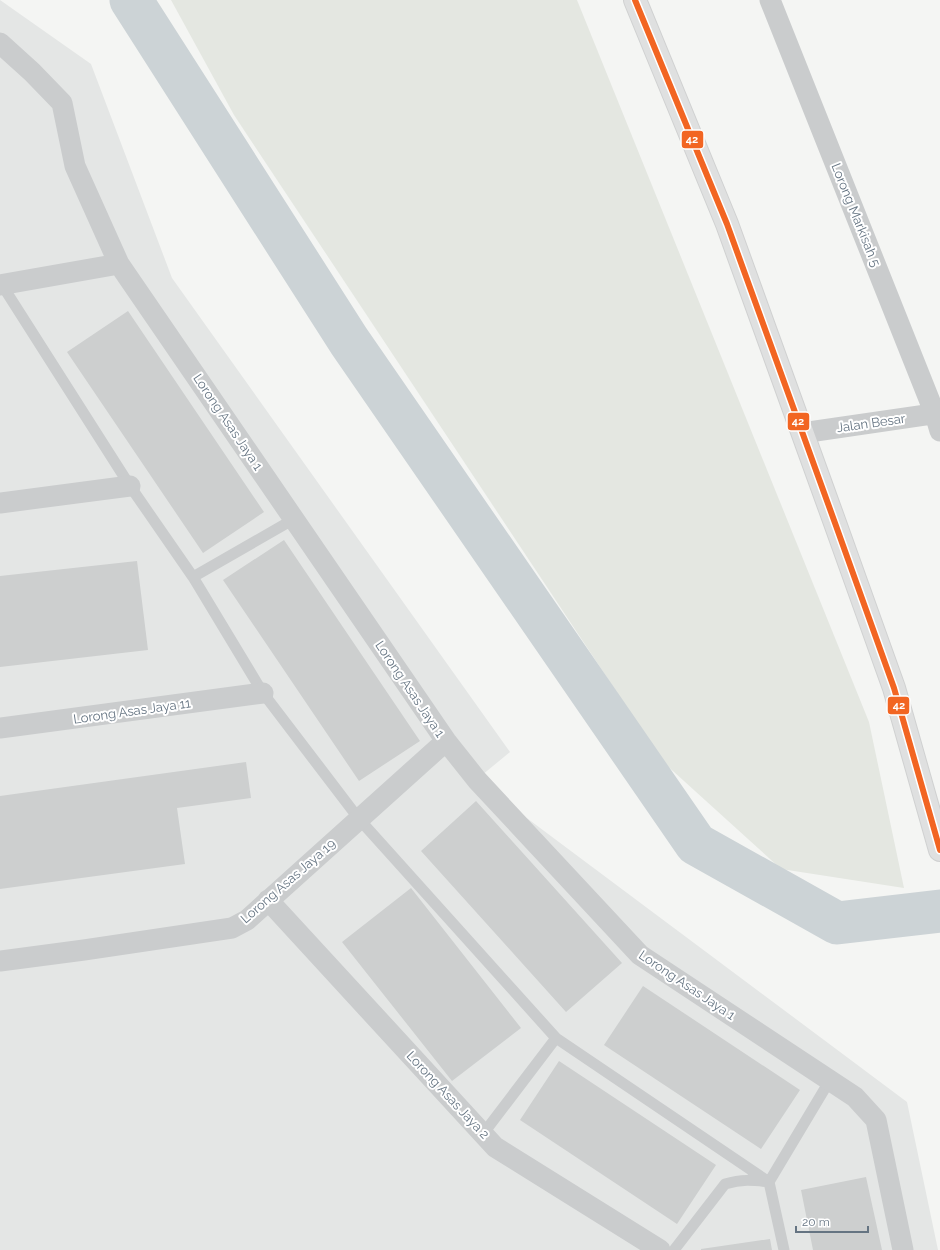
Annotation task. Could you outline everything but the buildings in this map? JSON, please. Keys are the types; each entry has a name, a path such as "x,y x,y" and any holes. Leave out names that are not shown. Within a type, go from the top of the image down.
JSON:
{"highway":[{"path":"635,0 727,224 894,688 940,850"}],"street":[{"name":"Lorong Markisah 5","path":"770,0 938,419"},
{"name":"Lorong Asas Jaya 1","path":"0,43 32,72 62,103 75,166 119,264 446,741 477,780 640,955 855,1097 876,1120 903,1250"},
{"path":"1,285 119,264"},
{"name":"Jalan Besar","path":"802,433 938,419"},
{"path":"0,503 130,486"},
{"name":"Lorong Asas Jaya 11","path":"0,728 263,693"},
{"name":"Lorong Asas Jaya 19","path":"0,960 84,950 232,928 247,920 446,741"},
{"name":"Lorong Asas Jaya 2","path":"268,900 495,1147 660,1250"}],"lane":[{"path":"1,285 130,486 193,578 263,693 359,819 556,1038 769,1182"},
{"path":"193,578 294,519"},
{"path":"483,1134 556,1038"},
{"path":"784,1250 769,1182 830,1080"},
{"path":"674,1250 726,1184 738,1180 769,1182"}],"shaded area":[{"path":"0,0 91,64 172,278 510,752 476,780 907,1102 938,1250 0,1250"},
{"path":"171,0 577,0 869,722 904,888 781,869 663,762 234,115"}],"waterway":[{"path":"131,0 349,341 696,844 837,923 940,911"}],"transit line":[{"name":"42","path":"635,0 727,224 835,523 894,688 940,850"}]}
